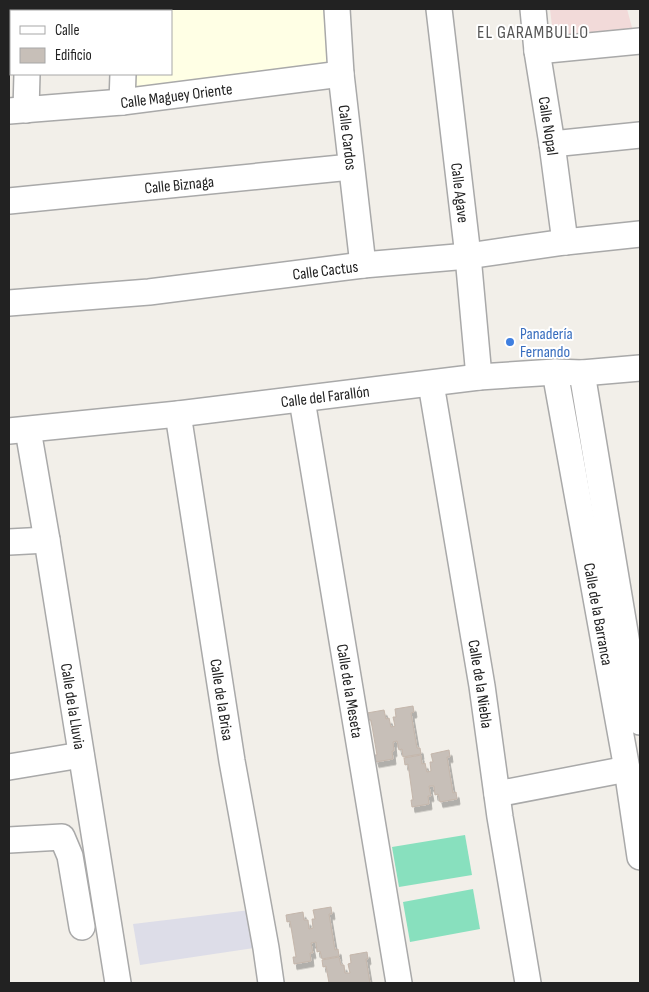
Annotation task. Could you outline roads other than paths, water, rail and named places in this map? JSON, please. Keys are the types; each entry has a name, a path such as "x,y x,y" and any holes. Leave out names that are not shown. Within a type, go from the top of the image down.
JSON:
{"street":[{"name":"Calle Cardos","path":"336,9 341,74 363,265"},
{"name":"Calle Agave","path":"439,9 468,256 479,377"},
{"name":"Calle Nopal","path":"534,9 537,51 565,242"},
{"path":"537,51 640,41"},
{"name":"Calle Maguey Oriente","path":"17,111 122,102 341,74"},
{"path":"17,111 27,75"},
{"path":"122,102 123,75"},
{"path":"552,144 640,135"},
{"name":"Calle Biznaga","path":"9,201 351,167"},
{"name":"Calle Cactus","path":"9,303 149,292 363,265 468,256 565,242 640,234"},
{"name":"Calle del Farallón","path":"18,431 302,400 479,377 555,372 582,373 640,368"},
{"name":"Calle de la Barranca","path":"555,372 627,769 640,857"},
{"name":"Calle de la Barranca","path":"582,373 640,722"},
{"name":"Calle de la Niebla","path":"431,384 482,686 497,794 528,983"},
{"name":"Calle de la Meseta","path":"302,400 399,983"},
{"name":"Calle de la Brisa","path":"178,414 232,761 271,983"},
{"name":"Calle de la Lluvia","path":"18,431 47,540 118,983"},
{"path":"9,542 47,540"},
{"path":"9,767 82,755"},
{"path":"497,794 627,769"},
{"path":"9,840 62,837 70,856 82,928"},
{"path":"70,856 97,849"}],"place":[{"name":"Panadería Fernando","path":"510,342"}],"district":[{"name":"EL GARAMBULLO","path":"533,32"}]}
